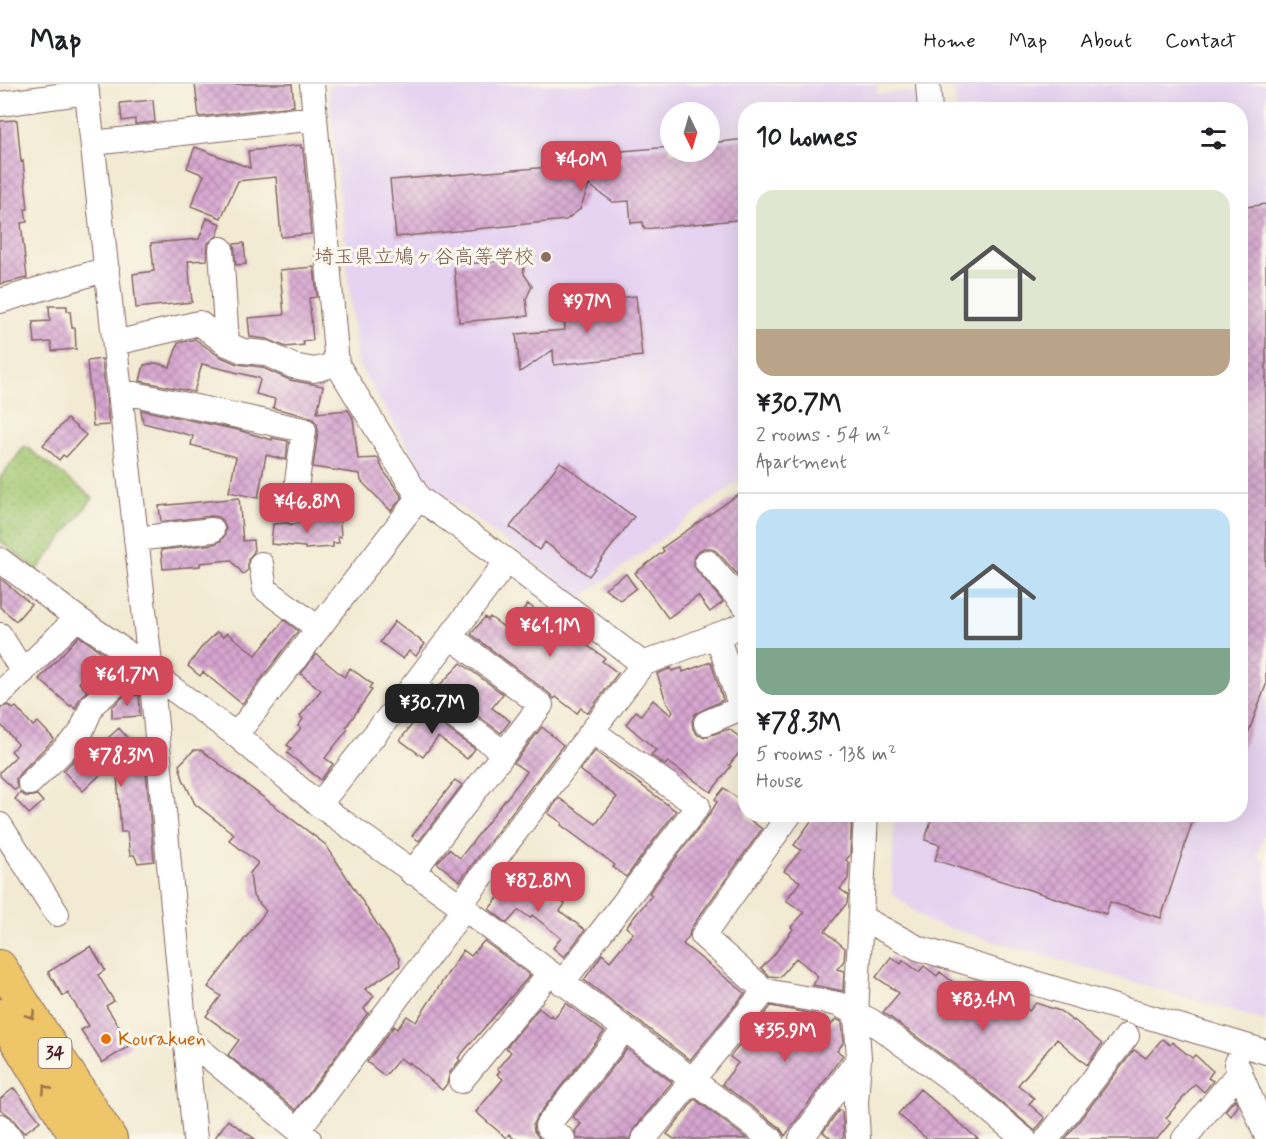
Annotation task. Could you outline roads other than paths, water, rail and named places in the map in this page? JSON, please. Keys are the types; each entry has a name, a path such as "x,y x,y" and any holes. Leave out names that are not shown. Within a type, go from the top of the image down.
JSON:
{"main road":[{"name":"34","path":"0,966 111,1139"},
{"name":"34","path":"0,1016 77,1139"}],"street":[{"path":"312,84 337,364 419,498 643,664"},
{"path":"928,84 929,102"},
{"path":"0,104 87,88 187,1039 190,1132"},
{"path":"93,143 315,117"},
{"path":"221,249 227,344"},
{"path":"0,301 107,269"},
{"path":"115,343 199,323 227,344 243,351 265,353 293,366 314,370 337,364"},
{"path":"120,392 304,430 293,511"},
{"path":"236,735 419,498"},
{"path":"136,538 212,530"},
{"path":"0,560 236,735 319,805 462,907 771,1139"},
{"path":"319,805 451,637 507,561"},
{"path":"706,562 738,598"},
{"path":"261,564 265,589 318,628"},
{"path":"0,694 77,618"},
{"path":"187,1039 303,1135 462,907 643,664 738,627"},
{"path":"0,635 22,672"},
{"path":"717,635 738,699"},
{"path":"412,873 541,705 451,637"},
{"path":"30,783 80,734 93,704 147,667"},
{"path":"413,686 504,753"},
{"path":"706,723 738,709"},
{"path":"461,1081 555,978 698,806 592,731"},
{"path":"784,822 703,936 765,991 838,1004 871,1021 963,1089 1024,1139"},
{"path":"858,1139 856,1103 859,1058 856,1014 866,822"},
{"path":"0,825 57,914"},
{"path":"862,918 918,948 1266,1052"},
{"path":"650,1137 765,991"},
{"path":"563,1139 547,1126 624,1030"},
{"path":"1047,1139 1127,1036"},
{"path":"801,1139 859,1058"},
{"path":"1184,1139 1238,1067 1266,1134 1260,1139"},
{"path":"0,1125 11,1139"}],"place":[{"name":"埼玉県立鳩ヶ谷高等学校","path":"546,257"},
{"name":"Kourakuen","path":"106,1039"}]}
